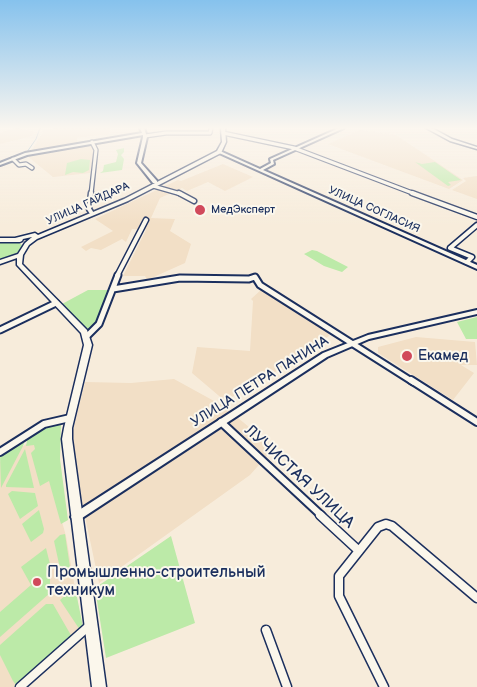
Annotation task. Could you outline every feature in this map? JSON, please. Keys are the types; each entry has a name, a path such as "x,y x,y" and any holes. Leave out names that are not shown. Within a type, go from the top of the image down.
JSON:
{"main road":[{"path":"140,160 139,163 154,184"},
{"name":"УЛИЦА ГАЙДАРА","path":"25,247 35,238 96,214 198,160"},
{"name":"УЛИЦА ГАЙДАРА","path":"1,240 35,235 91,212 204,160"},
{"name":"УЛИЦА СОГЛАСИЯ","path":"237,160 477,267"},
{"path":"260,170 273,163 271,160"},
{"path":"17,239 24,242 25,247 18,263 86,337 87,354 70,418 67,439 99,687"},
{"path":"0,262 20,255"},
{"path":"0,262 13,263 24,270"},
{"name":"УЛИЦА ПЕТРА ПАНИНА","path":"76,517 321,357 351,343 375,335 477,312"}],"street":[{"path":"13,160 19,165 26,164 32,168"},
{"path":"91,212 89,209 95,160"},
{"path":"326,160 477,217"},
{"path":"154,184 178,192 194,201"},
{"path":"86,337 99,324 133,244 146,220"},
{"name":"УЛИЦА СОГЛАСИЯ","path":"466,262 472,257 450,248 477,225"},
{"path":"113,289 180,278 249,280 255,277 260,285 477,422"},
{"path":"0,330 56,303"},
{"path":"0,452 44,424 70,418"},
{"name":"ЛУЧИСТАЯ УЛИЦА","path":"221,422 359,551"},
{"path":"384,687 339,596 339,576 380,525 392,526 477,598"},
{"path":"20,687 91,625"},
{"path":"266,630 287,687"}],"shaded area":[{"path":"32,160 92,160 90,173 53,177"},
{"path":"371,160 433,160 463,180 449,189"},
{"path":"223,164 253,177 225,191 208,182 187,191 182,188 160,198 151,218 175,219 170,231 191,244 185,263 147,280 145,276 123,276 146,230 132,229 126,242 122,239 101,250 91,248 86,251 81,247 113,231 95,219 178,180 181,181"},
{"path":"477,176 477,199 452,190 466,181 463,178"},
{"path":"262,289 328,332 329,336 269,376 225,401 192,373 197,347 250,351 253,301 251,299"},
{"path":"416,337 475,342 477,365 461,365 474,373 453,400 378,353 378,347"},
{"path":"174,379 225,407 274,448 250,475 99,583 82,502 72,434 85,382 131,383"},
{"name":"Промышленно-строительный техникум","path":"38,436 66,536 82,629 17,687 0,687 0,462"}],"green space":[{"path":"77,160 90,160 89,170 83,173 73,172 65,175 67,163"},
{"path":"116,160 124,160 122,170 100,173 103,171 104,165 116,162"},
{"path":"415,162 422,164 435,162 461,180 448,182 451,185 448,186"},
{"path":"16,241 22,245 19,252 0,260 0,243"},
{"path":"312,250 348,267 342,272 324,266 304,254"},
{"path":"88,290 109,290 96,322 89,329 85,328 62,304"},
{"path":"477,317 477,339 466,339 457,322"},
{"path":"61,423 60,459 68,520 61,524 49,481 40,486 31,453 35,449 34,445 26,446 28,436 46,426"},
{"path":"26,438 23,446 1,488 0,455"},
{"path":"25,449 34,488 6,487 6,485"},
{"path":"12,491 35,493 38,506 20,519 8,494"},
{"path":"39,510 44,529 43,533 31,542 22,524"},
{"path":"65,534 70,567 61,573 54,541 60,535"},
{"path":"171,536 195,623 106,658 95,588"},
{"path":"46,548 50,564 50,593 0,637 0,612 31,585 21,567"},
{"path":"75,587 83,627 80,630 60,600"},
{"path":"46,604 53,604 72,637 16,685 0,655 0,645"}],"place":[{"name":"МедЭксперт","path":"200,210"},
{"name":"Екамед","path":"407,356"},
{"name":"Промышленно-строительный техникум","path":"37,582"}]}
